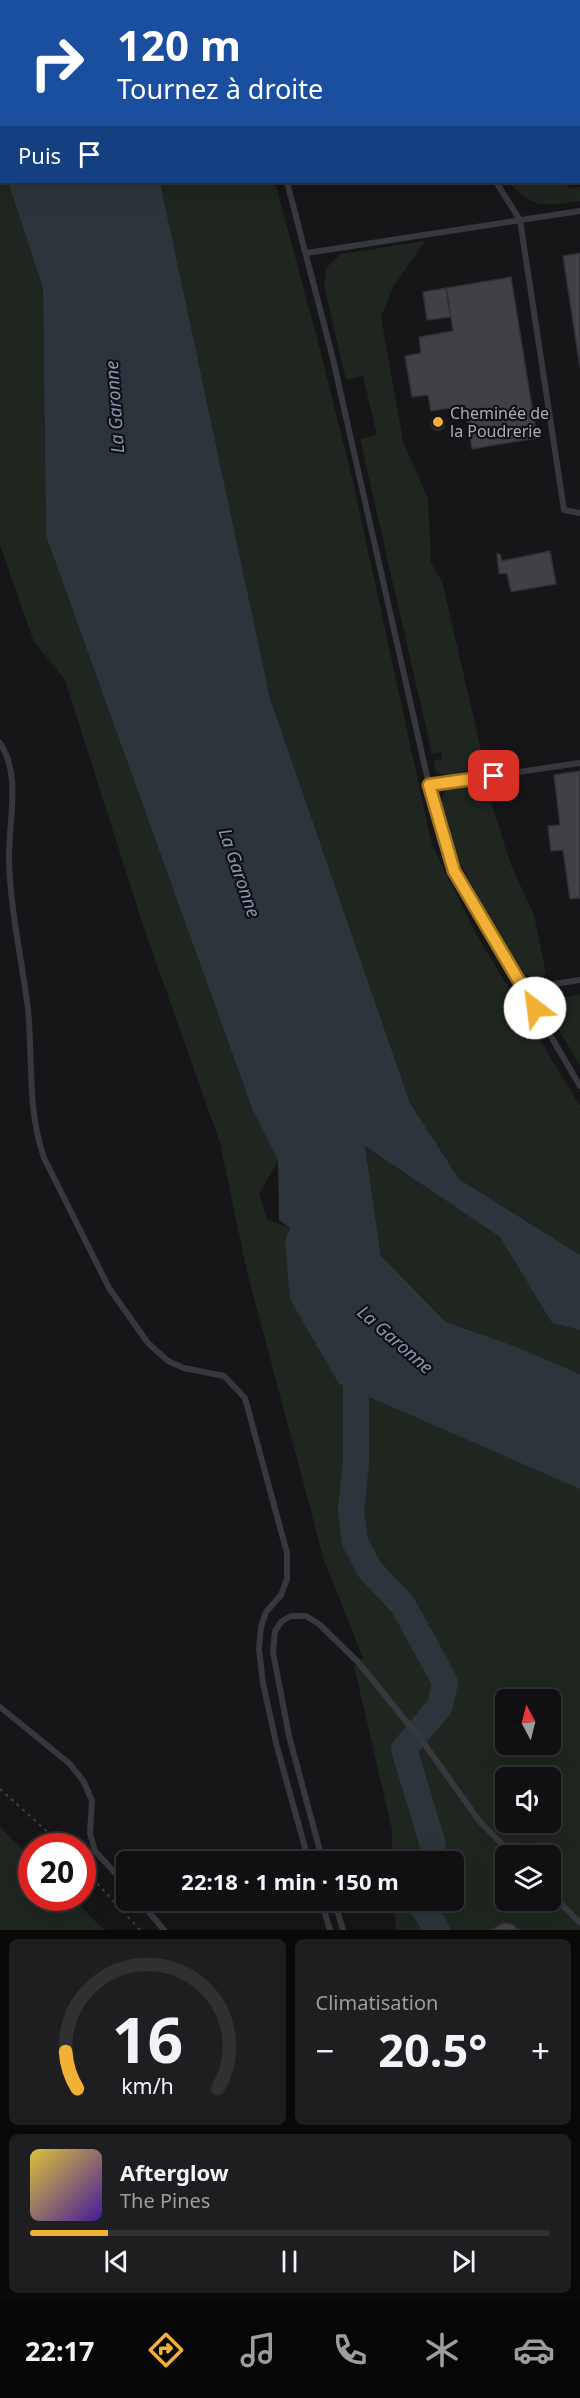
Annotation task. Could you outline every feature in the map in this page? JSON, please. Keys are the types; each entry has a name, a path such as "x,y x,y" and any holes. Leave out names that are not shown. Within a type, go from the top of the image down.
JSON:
{"lane":[{"path":"287,183 307,253 429,785 454,871 580,1086"},
{"path":"497,183 520,220 564,510 580,513"},
{"path":"307,253 580,211"},
{"path":"0,743 10,766 12,790 9,860 29,1021 32,1106 36,1136 44,1158 109,1288 148,1343 168,1361 224,1376 245,1398 286,1553 287,1579 281,1595 266,1612 261,1627 259,1649 263,1683 276,1743 306,1851"},
{"path":"429,785 580,763"},
{"path":"523,989 580,980"},
{"path":"319,1851 289,1736 273,1652 275,1631 282,1621 291,1616 306,1616 319,1624 358,1662 423,1742 480,1822 503,1845"},
{"path":"0,1707 70,1764 84,1782 92,1801 90,1833 95,1851 116,1874"},
{"path":"561,1904 580,1923"},
{"path":"148,1911 164,1930"},
{"path":"324,1911 330,1930"},
{"path":"337,1911 343,1930"}],"path":[{"path":"0,1789 49,1833"},
{"path":"96,1882 140,1930"}],"shaded area":[{"path":"0,183 8,183 43,288 46,536 253,1111 278,1161 259,1194 267,1219 290,1228 339,1384 580,1489 580,1930 396,1930 394,1911 464,1911 464,1851 392,1851 392,1830 354,1666 363,1658 324,1560 247,1272 220,1143 143,925 65,680 34,642 0,545"},
{"path":"160,183 275,183 353,482 432,845 476,934 580,1106 580,1255 459,1179 410,1103 270,698"},
{"path":"510,183 568,183 569,188 580,187 580,201 541,204 533,202"},
{"path":"425,241 393,287 381,317 403,441 428,499 431,563 442,581 483,758 481,769 446,775 437,773 433,761 442,759 441,752 432,754 360,439 377,435 363,376 346,380 324,286 326,268 341,254"},
{"path":"484,780 511,865 534,915 546,974 539,978 525,975 471,883 447,829 442,807 445,791 458,784"},
{"path":"554,989 565,997 580,994 580,1065 540,999 544,991"},
{"path":"365,1145 500,1237 552,1323 580,1330 580,1374 514,1346 446,1322 381,1256"},
{"path":"0,1827 18,1845 18,1911 85,1911 104,1930 0,1930"}],"water":[{"name":"La Garonne","path":"8,183 160,183 270,698 410,1103 459,1179 580,1255 580,1330 552,1323 500,1237 365,1146 381,1256 446,1322 514,1346 580,1374 580,1489 339,1384 290,1299 285,1241 290,1228 279,1220 278,1161 253,1111 46,536 43,288"}],"building":[{"path":"580,253 580,368 563,256"},
{"path":"511,277 537,438 472,449 465,406 431,411 428,395 412,397 405,356 421,353 419,337 453,331 446,288"},
{"path":"446,288 451,317 427,320 423,292"},
{"name":"Cheminée de la Poudrerie","path":"438,416 443,418 445,423 443,428 438,430 433,428 431,423 433,418"},
{"path":"550,551 556,584 511,592 507,573 499,574 497,554 500,554 502,561"},
{"path":"580,771 580,898 570,899 563,850 551,851 548,826 560,825 554,775"},
{"path":"503,1923 512,1924 519,1930 491,1930"}],"waterway":[{"path":"356,1356 356,1463 351,1510 355,1542 370,1570 403,1605 445,1682 440,1706 404,1749 433,1845 432,1851"},
{"path":"425,1911 437,1930"}],"place":[{"name":"Cheminée de la Poudrerie","path":"438,422"}],"route":[{"path":"494,776 429,785 454,871 535,1008"}]}
